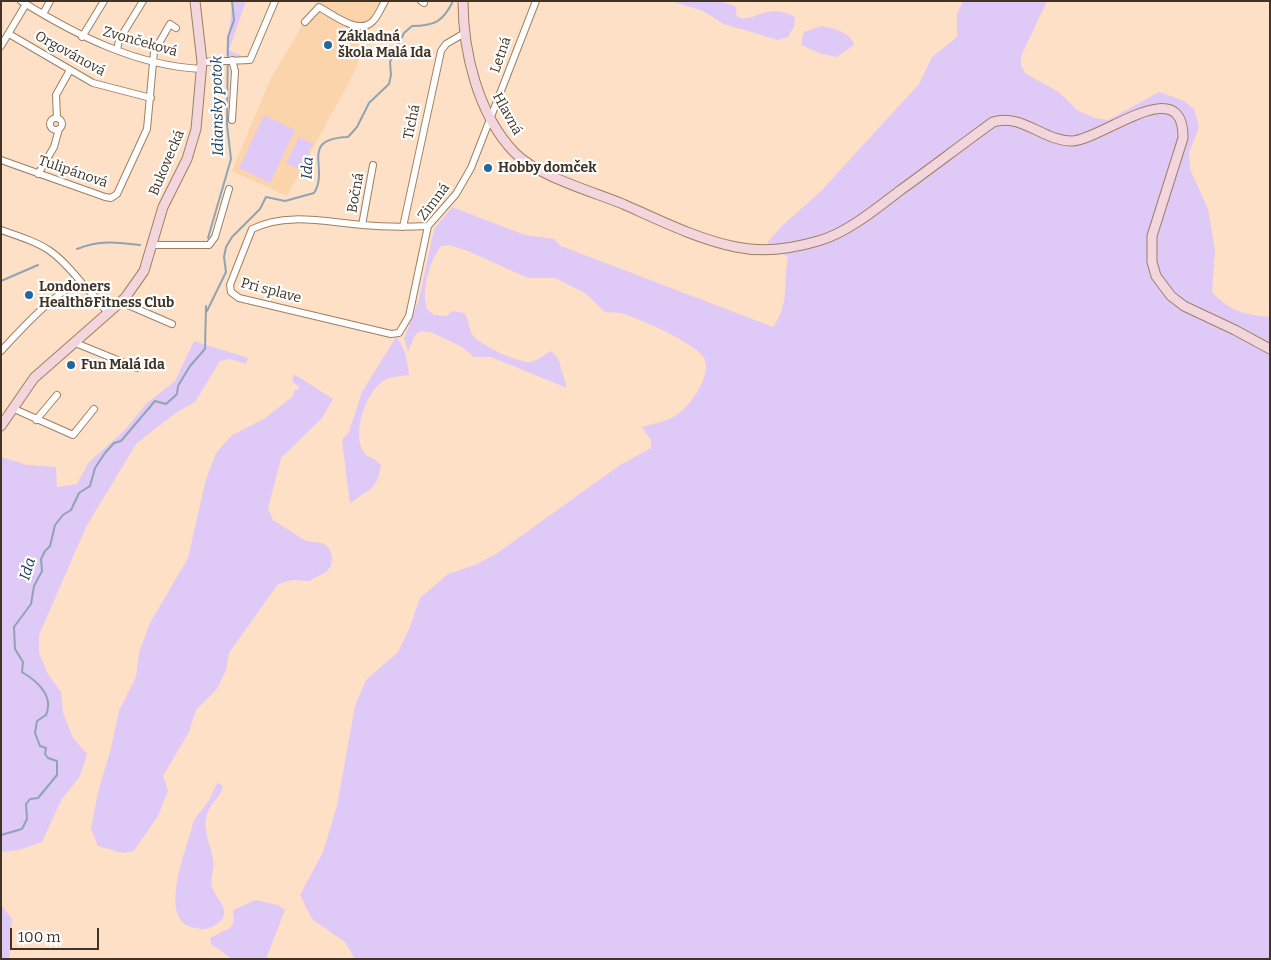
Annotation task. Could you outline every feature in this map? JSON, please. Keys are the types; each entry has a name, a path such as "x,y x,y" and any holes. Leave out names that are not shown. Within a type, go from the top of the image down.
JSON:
{"main road":[{"name":"Bukovecká","path":"1,426 34,378 123,300 144,271 163,207 187,159 195,136 202,65 195,1"},
{"name":"Hlavná","path":"463,1 463,34 472,73 491,117 506,142 525,161 536,168 709,240 754,250 785,250 821,241 860,220 993,122 1004,119 1018,122 1054,138 1074,141 1089,137 1149,109 1166,109 1179,118 1182,124 1183,138 1152,236 1152,262 1156,276 1171,296 1184,306 1270,349"}],"street":[{"path":"43,14 50,1"},
{"path":"82,37 104,1"},
{"path":"117,50 119,40 143,1"},
{"name":"Zvončeková","path":"24,3 82,37 117,50 155,61 202,65 251,59 275,1"},
{"path":"305,22 319,7 350,23 365,26 371,24 386,1"},
{"name":"Letná","path":"491,117 503,92 523,30 536,1"},
{"path":"1,46 24,3"},
{"name":"Tulipánová","path":"1,160 105,198 114,196 123,185 147,129 156,48 170,24 176,28"},
{"name":"Orgovánová","path":"9,34 103,87 150,98"},
{"name":"Tichá","path":"403,227 441,51 446,44 463,34"},
{"path":"232,60 235,71 232,120"},
{"path":"59,130 51,129 56,95 70,70"},
{"path":"48,112 52,120"},
{"name":"Zimná","path":"398,333 409,316 428,226 446,207 466,177 491,117"},
{"path":"38,174 54,147 62,123 52,120 41,123"},
{"name":"Bočná","path":"362,225 373,165"},
{"path":"152,245 209,245 214,236 229,189"},
{"name":"Pri splave","path":"398,333 391,334 239,298 231,292 230,286 252,229 274,220 291,218 362,225 428,226"},
{"path":"1,230 33,241 58,255 108,313"},
{"path":"1,351 35,316 68,289 74,286 87,288"},
{"path":"123,300 172,324"},
{"path":"73,342 138,368"},
{"path":"36,420 58,395"},
{"path":"12,408 73,435 94,410"}],"shaded area":[{"path":"231,1 246,1 229,50 244,57 226,56"},
{"path":"317,1 385,1 371,23 356,69 287,196 232,171 271,78"},
{"path":"671,1 719,1 735,6 737,17 743,18 776,11 795,17 794,27 788,37 778,40 724,24 703,11"},
{"path":"963,1 1047,1 1021,56 1021,66 1026,74 1059,92 1077,110 1095,118 1108,120 1159,92 1182,100 1194,109 1199,127 1189,153 1190,169 1208,209 1215,250 1212,292 1225,304 1238,311 1270,317 1270,959 355,959 345,942 312,919 300,895 323,852 337,806 355,706 366,680 398,652 410,627 420,598 448,574 475,565 496,554 620,465 651,448 651,440 642,427 667,420 681,412 693,399 698,390 706,365 704,358 690,345 643,321 624,314 605,312 585,293 555,278 528,278 468,251 449,245 441,246 430,268 425,294 427,309 434,315 447,316 452,311 464,313 472,334 476,338 490,348 509,357 531,362 551,351 558,358 567,388 491,357 474,357 462,347 431,332 421,331 415,335 408,352 404,339 419,299 434,229 452,207 525,235 554,239 561,246 773,327 782,310 784,301 788,257 767,243 783,225 821,191 919,84 932,57 957,37 957,14"},
{"path":"821,26 845,34 852,40 854,45 837,57 822,54 801,45 804,32"},
{"path":"264,115 295,130 270,183 239,168"},
{"path":"299,137 313,144 300,170 286,163"},
{"path":"396,337 404,350 409,375 383,381 377,386 366,403 360,424 360,443 363,451 381,465 377,481 371,489 350,504 342,440 349,432 362,392"},
{"path":"194,341 248,358 246,364 230,359 220,361 195,402 174,414 136,444 86,527 39,635 39,653 48,674 61,692 63,713 73,738 87,754 80,776 62,799 42,842 19,850 1,852 1,457 27,465 56,467 57,487 77,484 89,462 124,431 146,404 175,381"},
{"path":"294,374 333,399 322,418 281,458 268,509 273,520 306,541 322,543 329,548 332,556 331,566 326,572 309,581 293,580 278,584 229,653 226,670 217,689 196,710 189,732 163,776 168,790 159,814 134,851 122,853 98,846 91,829 98,792 110,752 119,711 136,677 139,653 150,623 188,558 206,479 216,453 231,436 265,418 292,397 295,390 298,390 299,387 292,381"},
{"path":"218,783 223,786 222,790 209,808 206,825 213,863 212,887 223,906 224,914 219,922 209,928 202,929 186,925 179,917 176,905 176,891 178,876 193,823 210,799"},
{"path":"256,900 278,905 285,910 266,959 232,959 211,944 210,938 230,928 234,922 233,910"},
{"path":"1,905 12,919 9,959 1,959"}],"waterway":[{"name":"Idiansky potok","path":"208,238 231,159 227,125 228,37 234,20 232,1"},
{"name":"Ida","path":"207,311 226,272 224,257 226,247 232,237 260,209 266,197 285,201 314,193 318,183 319,149 324,143 333,139 348,137 357,127 369,103 389,84 391,75 390,62 404,33 412,26 432,24 437,21 445,14 453,1"},
{"name":"Idiansky potok","path":"77,249 108,242 140,245"},
{"name":"Idiansky potok","path":"1,281 38,265"},
{"name":"Ida","path":"1,835 22,829 27,819 26,804 30,799 38,798 57,775 57,761 48,758 45,754 46,748 40,746 35,733 37,721 46,715 48,708 46,695 33,680 22,672 23,662 15,649 14,627 31,604 34,586 42,571 41,559 50,546 55,525 63,515 71,510 79,493 90,486 95,468 105,453 114,443 121,441 155,401 166,404 177,394 178,386 190,366 205,349 206,306"}],"place":[{"name":"Základná škola Malá Ida","path":"328,45"},
{"name":"Hobby domček","path":"488,168"},
{"name":"Londoners Health&Fitness Club","path":"29,295"},
{"name":"Fun Malá Ida","path":"71,365"}]}
